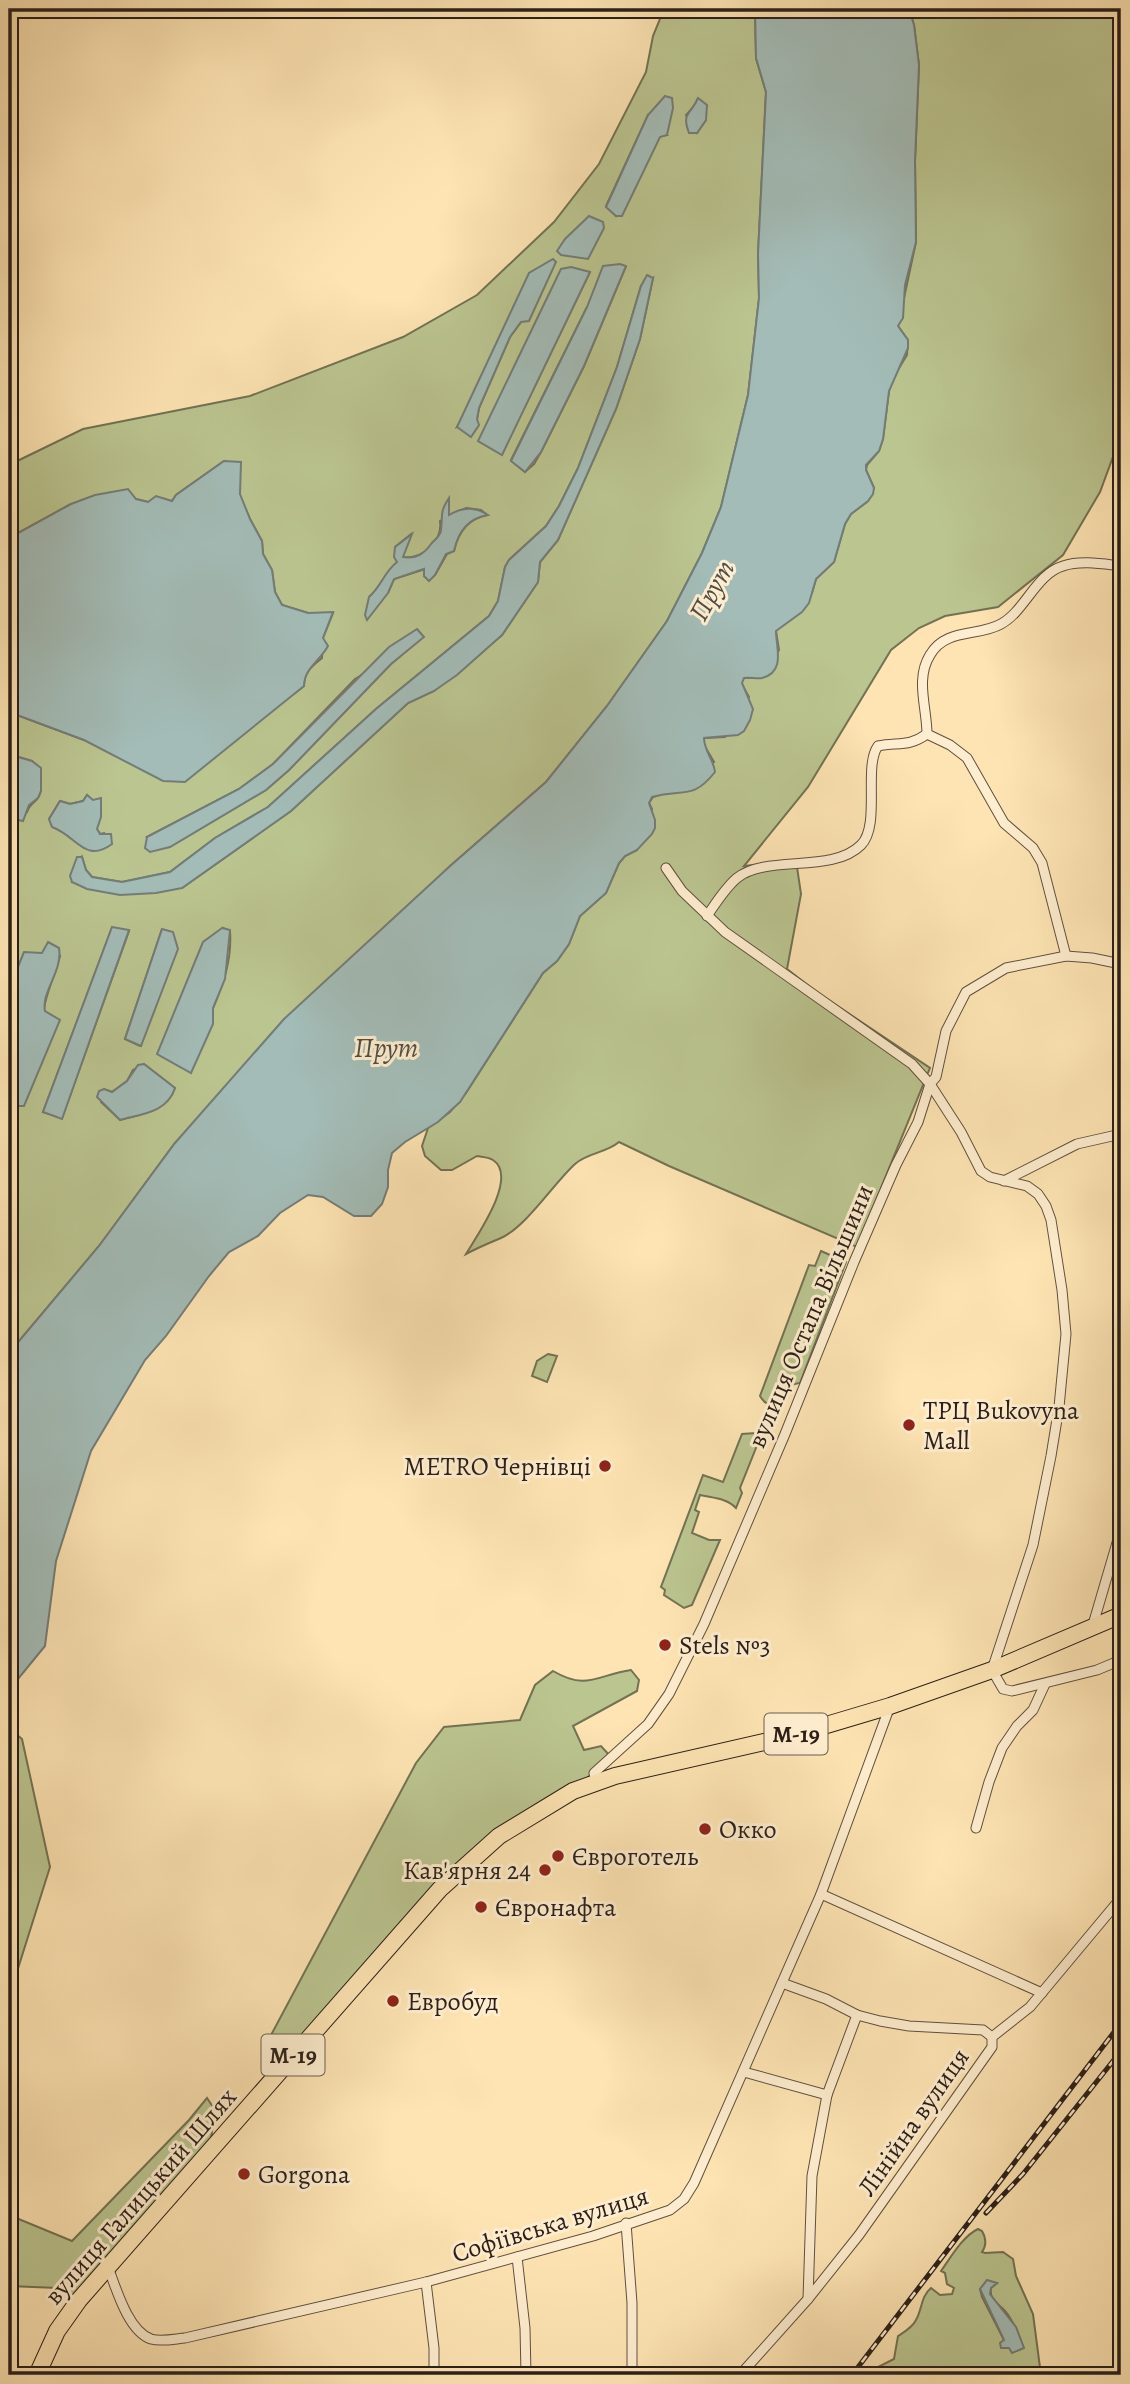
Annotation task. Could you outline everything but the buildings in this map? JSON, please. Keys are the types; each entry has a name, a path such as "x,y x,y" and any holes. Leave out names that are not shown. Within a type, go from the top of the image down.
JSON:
{"highway":[{"name":"вулиця Галицький Шлях","path":"37,2375 57,2331 79,2300 440,1889 499,1836 573,1791 615,1776 786,1737 890,1706 992,1670 1121,1615"}],"street":[{"path":"927,734 922,691 923,673 930,654 943,641 1000,625 1046,577 1061,566 1078,563 1121,566"},
{"path":"707,916 723,892 739,876 757,869 828,860 851,853 861,845 867,836 873,753 878,746 903,745 927,734"},
{"path":"927,734 950,745 967,758 1004,823 1033,848 1042,863 1066,956"},
{"path":"666,868 682,891 724,932 912,1064 930,1084 961,1132 981,1171 990,1177 1027,1186 1038,1194 1046,1206 1051,1220 1066,1334 1059,1407 1033,1545 992,1670 1003,1689 1012,1691 1097,1670 1121,1660"},
{"name":"вулиця Остапа Вільшини","path":"596,1783 594,1773 648,1724 669,1694 704,1624 854,1262 918,1122 930,1084 936,1077 946,1031 966,992 1006,968 1066,956 1121,964"},
{"path":"1004,1181 1077,1144 1121,1134"},
{"path":"1092,1628 1121,1530"},
{"path":"976,1828 1002,1748 1017,1726 1033,1710 1045,1684"},
{"name":"Софіївська вулиця","path":"108,2267 133,2324 148,2338 185,2338 426,2282 593,2236 670,2210 684,2199 694,2183 744,2072 821,1894 890,1706"},
{"path":"821,1894 1042,1993"},
{"name":"Лінійна вулиця","path":"740,2375 859,2235 992,2047 992,2037 1030,2007 1121,1898"},
{"path":"782,1983 826,1999 857,2015 909,2026 983,2030 992,2037"},
{"path":"808,2298 813,2176 827,2095 857,2015"},
{"path":"744,2072 827,2095"},
{"path":"626,2223 632,2303 632,2375"},
{"path":"517,2257 525,2328 526,2375"},
{"path":"426,2282 434,2348 434,2375"}],"green space":[{"path":"664,9 755,9 756,58 766,92 758,254 759,298 748,395 721,507 702,553 667,621 607,706 546,782 449,867 175,1143 99,1246 9,1353 9,1106 12,1107 59,1020 44,1011 60,956 24,953 9,989 9,818 13,821 27,812 41,790 32,761 9,757 9,712 84,740 295,693 304,686 309,670 322,658 323,638 333,613 308,613 282,605 275,592 272,570 263,554 262,541 224,461 176,495 172,501 148,502 136,499 71,504 9,538 9,465 83,429 250,396 403,337 477,295 554,222 599,164 646,72 653,36","holes":["695,105 705,112 706,120 697,133 686,115","648,115 667,135 660,136 616,216 606,206","553,260 521,322 510,337 479,408 477,419 457,427","626,266 584,366 541,452 525,472 511,460 587,307","590,272 502,454 479,441","653,278 640,339 616,409 558,540 540,562 538,582 502,635 434,691 408,703 291,811 182,888 72,882 82,857 86,870 92,877 122,882 170,872 215,838 268,807 376,709 489,616 498,601 509,560 546,526 559,506 578,468 617,367 641,286","466,508 481,510 487,515 464,528 454,551 447,554 429,580 424,576 425,569 394,579 388,593 369,597 398,562 395,547 410,535 402,557 417,556 430,548 438,536 440,521","423,637 391,664 289,770 266,790 169,847 147,837 239,789 273,764 355,679","87,795 92,800 97,829 100,834 105,833 84,848 49,819 60,801 70,804 83,801","112,928 129,931 62,1118 43,1112","223,928 230,931 230,951 213,1008","162,929 141,1046 125,1039","144,1064 175,1088 160,1107 120,1120 101,1102 104,1089 112,1092 127,1081 133,1070"]},
{"path":"909,9 1121,9 1121,435 1100,492 1063,555 998,607 945,616 919,628 891,650 808,787 744,866 796,860 801,894 787,969 930,1068 857,1247 619,1142 575,1164 530,1215 510,1232 466,1254 499,1193 500,1168 493,1160 477,1156 452,1170 441,1170 425,1156 422,1146 428,1128 450,1112 466,1093 543,973 557,961 569,944 580,916 606,893 619,863 625,856 637,850 652,809 649,803 653,797 714,762 704,745 704,738 725,737 749,697 741,683 744,678 762,678 779,650 776,631 812,593 816,579 834,562 845,524 851,514 868,501 874,488 866,470 879,451 889,391 893,378 907,355 908,340 898,326 916,242 915,161 919,65 914,25"},
{"path":"821,1251 846,1262 800,1383 785,1386 776,1405 768,1404 760,1396 809,1265 815,1266"},
{"path":"548,1354 557,1356 547,1382 532,1376 537,1361"},
{"path":"756,1433 760,1438 740,1488 742,1493 736,1508 724,1500 700,1495 695,1510 699,1512 692,1533 709,1540 720,1540 692,1605 684,1608 664,1595 665,1590 661,1587 703,1475 723,1482 742,1434"},
{"path":"631,1670 639,1680 637,1691 573,1726 584,1750 601,1746 611,1757 572,1791 496,1833 287,2052 270,2037 416,1763 444,1727 520,1720 535,1685 553,1671 584,1681"},
{"path":"9,1728 22,1739 50,1867 9,1997"},
{"path":"207,2098 215,2110 211,2139 78,2298 58,2288 9,2286 9,2215 72,2241"},
{"path":"978,2229 982,2231 985,2239 982,2252 1003,2252 1013,2259 1016,2276 1033,2314 1041,2375 1019,2375 1011,2369 1006,2375 871,2375 874,2369 894,2359 898,2336 914,2323 923,2299 931,2288 940,2295 952,2294 954,2288 947,2284 945,2273 941,2271 958,2247","holes":["996,2284 991,2288 993,2298 1007,2314 1019,2337 1004,2340 980,2289 984,2285"]}],"water":[{"name":"Прут","path":"755,9 909,9 914,25 919,65 915,161 916,242 905,285 903,318 898,326 908,340 908,348 889,391 879,451 866,465 874,488 873,494 851,514 845,524 834,562 816,579 809,603 802,612 776,631 778,658 774,670 762,678 744,678 742,683 753,709 744,731 738,735 704,738 715,772 700,787 652,797 649,803 655,828 652,834 637,850 625,856 619,863 606,893 580,916 569,944 557,961 543,973 460,1102 438,1122 392,1153 388,1187 382,1204 371,1216 354,1216 323,1197 308,1195 280,1213 258,1236 229,1252 145,1360 91,1451 56,1561 45,1646 9,1690 9,1353 99,1246 175,1143 284,1019 546,782 607,706 667,621 702,553 721,507 748,395 759,298 758,254 766,92 756,58"},
{"path":"665,96 672,98 673,108 667,135 660,137 622,216 616,216 606,207 648,115"},
{"path":"698,98 707,105 706,120 697,133 689,133 686,117"},
{"path":"589,216 603,222 604,228 588,259 561,255 557,251 565,239"},
{"path":"553,259 556,262 529,321 521,322 510,337 479,408 479,425 471,437 457,427 529,273"},
{"path":"603,266 626,266 584,366 541,452 525,472 511,461 587,307"},
{"path":"571,267 590,272 502,455 478,441 561,269"},
{"path":"647,275 653,278 640,339 616,409 558,540 540,562 538,582 502,635 457,675 434,691 408,703 291,811 182,888 120,895 87,889 72,882 70,876 77,857 82,857 86,870 92,877 122,882 170,872 215,838 268,807 376,709 489,616 498,601 509,560 546,526 578,468 617,367 641,286"},
{"path":"224,461 241,462 240,494 262,541 263,554 272,570 275,592 282,605 308,613 333,612 323,638 328,646 309,669 304,686 185,782 163,781 84,740 9,712 9,538 71,504 95,495 128,489 136,499 148,502 156,496 172,501 176,495"},
{"path":"449,498 449,515 468,509 488,515 475,519 465,527 454,551 446,554 429,581 424,576 424,569 394,579 388,593 367,620 365,615 369,597 397,562 394,557 395,547 412,534 403,557 416,556 425,551 440,534 443,511"},
{"path":"417,629 424,637 391,664 289,770 266,790 170,847 150,852 145,848 147,837 239,789 273,764 389,647"},
{"path":"9,757 32,761 41,768 41,791 38,798 29,805 23,821 9,818"},
{"path":"87,795 93,800 101,798 101,817 97,829 100,834 111,834 112,844 95,851 88,850 52,827 49,819 60,801 70,804 83,801"},
{"path":"112,927 129,930 62,1119 43,1112"},
{"path":"222,928 230,930 225,979 213,1008 213,1024 191,1073 157,1054 203,942"},
{"path":"162,929 173,932 178,949 141,1046 125,1039"},
{"path":"48,942 59,948 59,957 46,996 45,1011 60,1020 24,1106 9,1106 9,989 24,952 42,953"},
{"path":"144,1064 175,1088 160,1108 120,1120 97,1097 99,1091 104,1089 112,1092 127,1081 138,1065"},
{"path":"987,2280 997,2283 991,2288 990,2294 1016,2327 1024,2348 1012,2353 1009,2348 1001,2348 1000,2343 1004,2340 980,2289"}],"railway":[{"path":"852,2375 1121,2023"},
{"path":"986,2213 1023,2174 1121,2051"}],"place":[{"name":"ТРЦ Bukovyna Mall","path":"909,1425"},
{"name":"METRO Чернівці","path":"605,1466"},
{"name":"Stels №3","path":"665,1645"},
{"name":"Окко","path":"705,1829"},
{"name":"Євроготель","path":"558,1856"},
{"name":"Кав'ярня 24","path":"545,1870"},
{"name":"Євронафта","path":"481,1907"},
{"name":"Евробуд","path":"393,2001"},
{"name":"Gorgona","path":"244,2174"}]}
